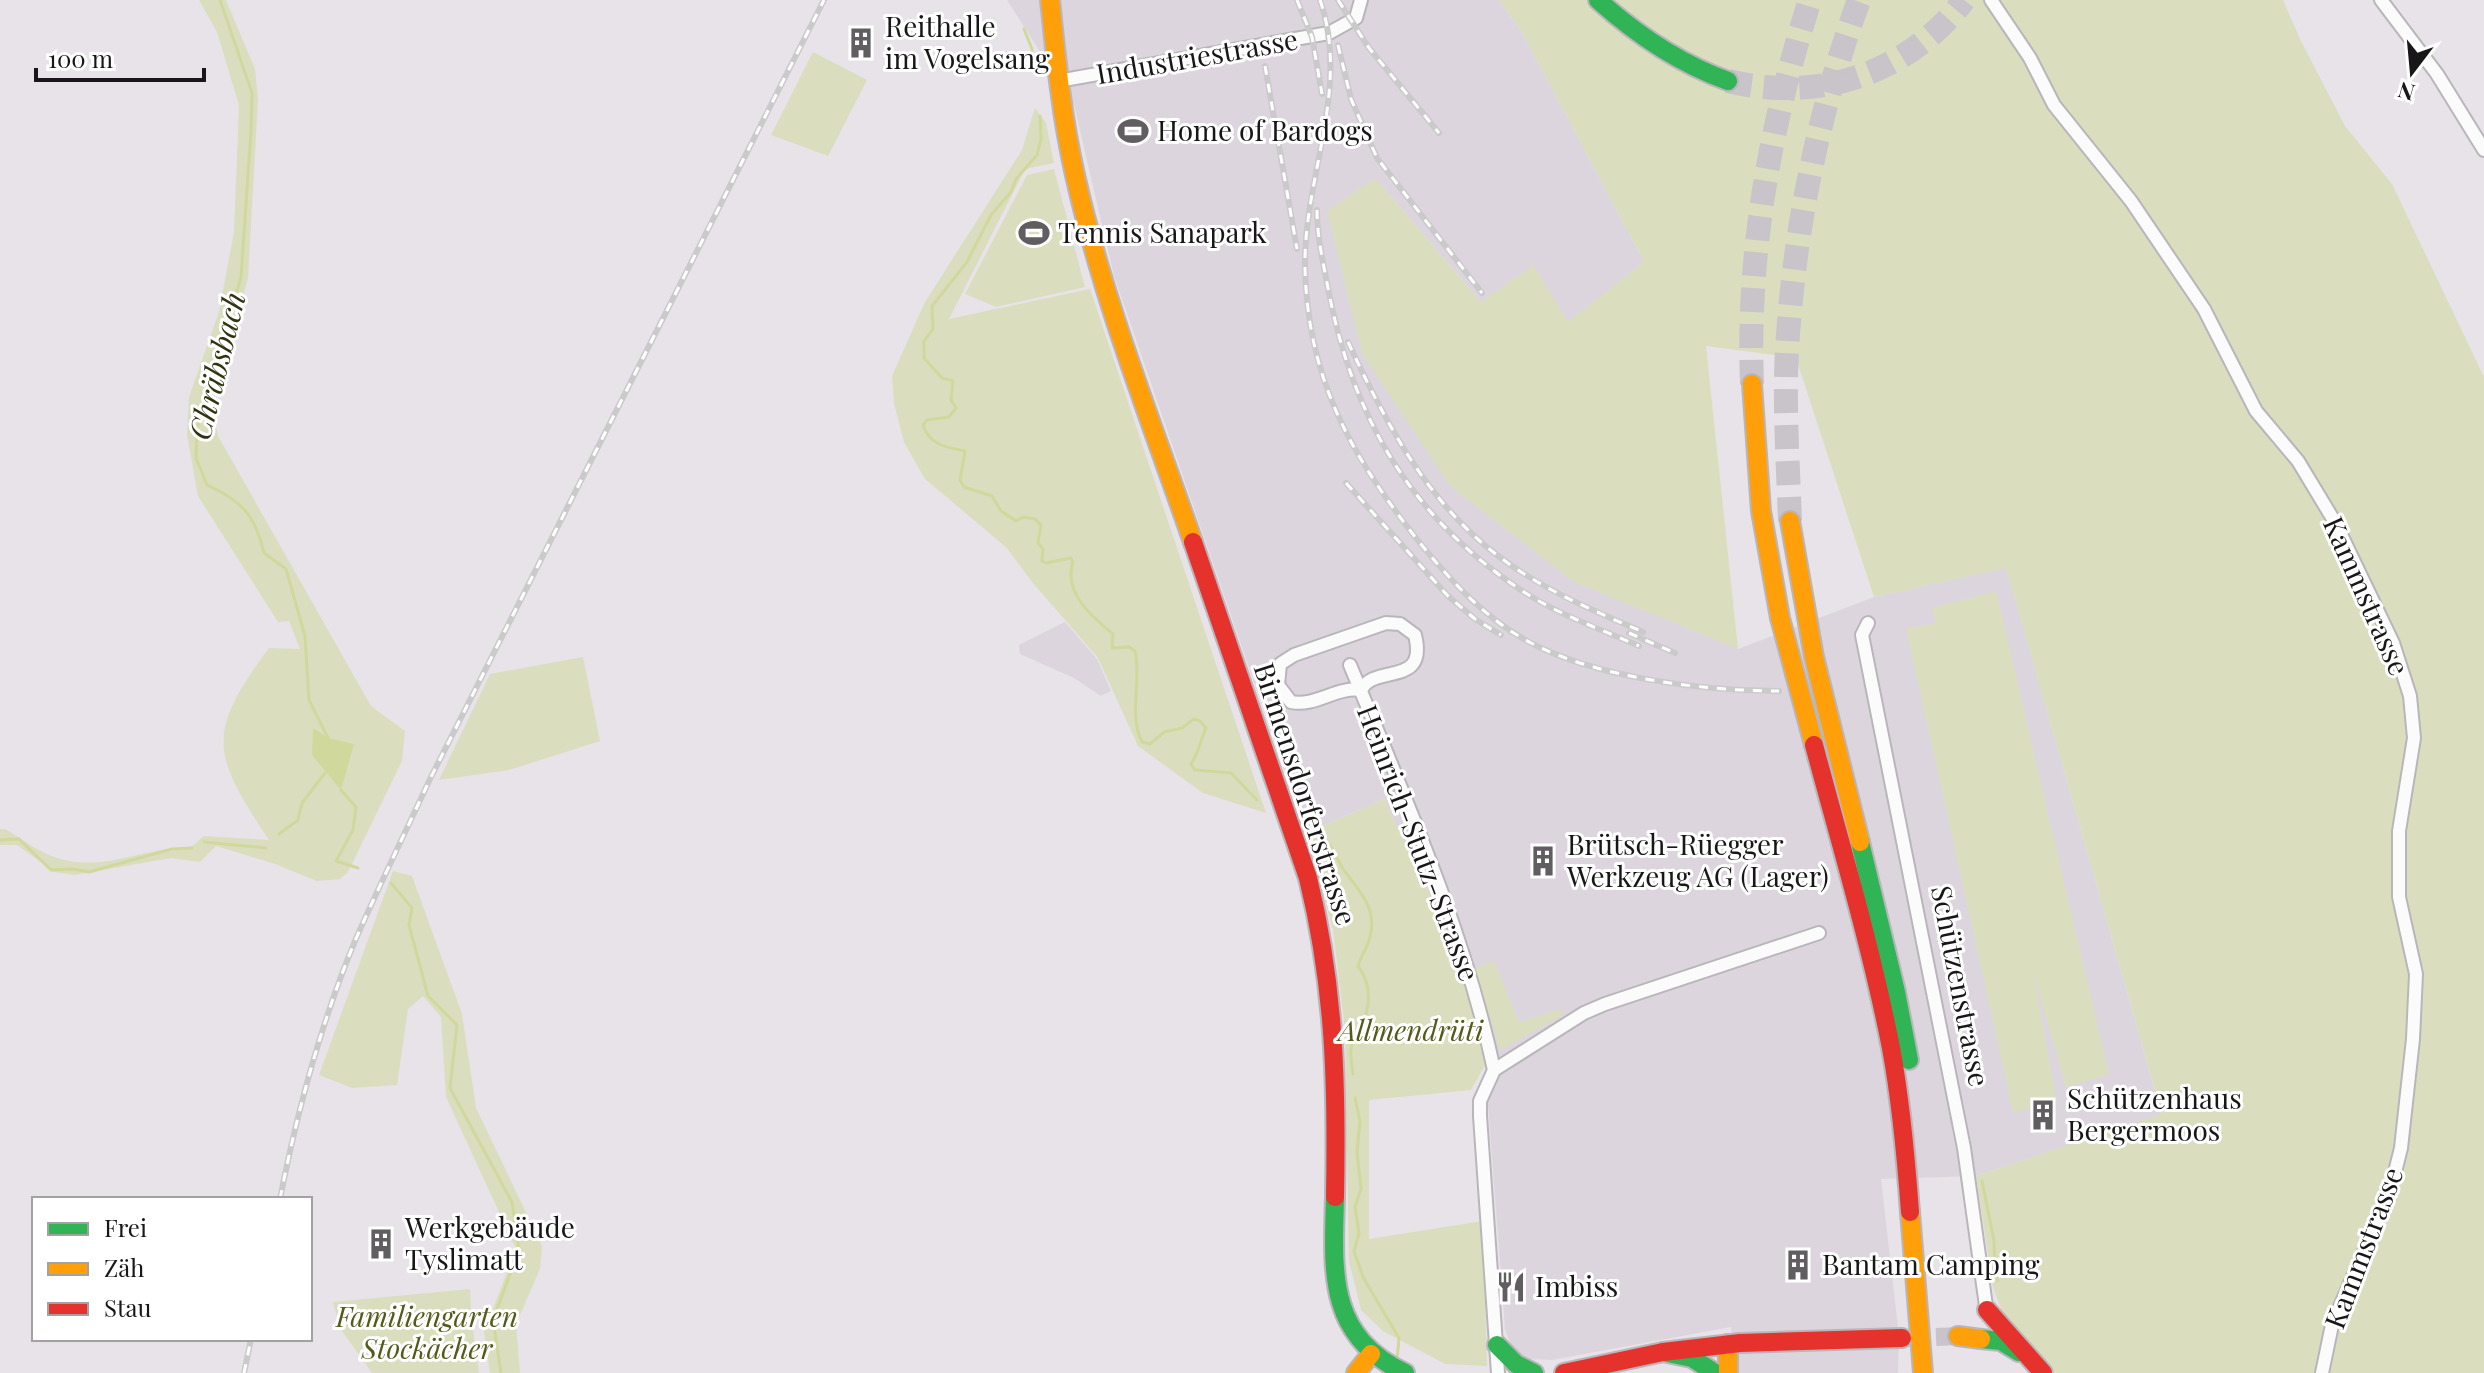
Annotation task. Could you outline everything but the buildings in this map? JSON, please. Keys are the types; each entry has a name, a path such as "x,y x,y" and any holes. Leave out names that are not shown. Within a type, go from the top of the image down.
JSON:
{"main road":[{"name":"Birmensdorferstrasse","path":"1050,0 1058,81 1075,175 1105,286 1314,903 1327,968 1334,1040 1334,1276 1343,1314 1376,1358"},
{"path":"1598,0 1656,47 1699,71 1728,81"},
{"path":"1752,384 1761,511 1780,618 1875,973 1891,1050 1905,1148 1923,1373"},
{"path":"1790,521 1801,602 1815,671 1878,911 1907,1050 1921,1146 1938,1373"},
{"path":"1987,1310 2034,1369"},
{"path":"1958,1336 1981,1339 2034,1369"},
{"path":"1564,1373 1663,1352 1728,1344 1902,1338"},
{"path":"1728,1344 1728,1373"},
{"path":"1497,1345 1516,1364 1534,1373"},
{"path":"1663,1352 1700,1360 1715,1373"},
{"path":"1356,1373 1376,1358 1404,1373"}],"street":[{"name":"Industriestrasse","path":"1058,81 1335,31 1356,18 1361,0"},
{"name":"Kammstrasse","path":"1991,0 2030,58 2054,105 2131,201 2204,309 2256,411 2298,461 2336,524 2393,643 2410,696 2414,738 2399,831 2399,897 2416,974 2413,1039 2401,1148 2390,1192 2332,1325 2322,1373"},
{"path":"2381,0 2437,74 2484,150"},
{"name":"Heinrich-Stutz-Strasse","path":"1386,623 1400,624 1415,635 1418,652 1410,667 1369,681 1361,690 1351,689 1302,704 1291,702 1278,685 1280,664 1294,655 1386,623"},
{"name":"Schützenstrasse","path":"1868,623 1862,635 1964,1148 1987,1310 1981,1339"},
{"name":"Heinrich-Stutz-Strasse","path":"1350,665 1444,894 1465,957 1494,1070"},
{"path":"1498,1373 1480,1116 1480,1101 1494,1070 1584,1013 1605,1004 1819,933"}],"shaded area":[{"path":"1007,0 1499,0 1521,30 1644,262 1568,323 1481,302 1375,178 1738,649 1874,597 2006,567 2162,1115 1976,1176 1881,1179 1899,1336 1898,1373 1733,1373 1731,1327 1552,1360 1529,1359 1513,1351 1505,1329 1485,1065 1459,958 1384,799 1306,833 1114,276 1074,105"},
{"path":"1065,622 1097,659 1111,691 1101,696 1074,678 1020,654 1019,645"},
{"path":"313,728 328,738 354,744 341,790 312,755"}],"green space":[{"path":"199,0 226,0 255,69 258,100 248,278 212,407 218,436 371,706 405,731 402,761 348,872 340,879 317,881 216,846 200,862 171,858 74,875 55,872 17,845 0,845 0,829 5,829 54,857 88,863 191,847 204,836 269,840 236,786 227,764 224,744 226,724 248,677 269,648 300,649 289,621 278,622 198,496 187,435 189,397 219,312 234,232 239,105 217,32"},
{"path":"1499,0 2283,0 2345,126 2392,184 2484,377 2484,1373 2055,1373 2005,1320 1993,1287 1976,1176 2162,1114 2006,568 1874,597 1796,358 1706,346 1738,649 1574,582 1450,486 1362,353 1327,211 1375,178 1481,302 1533,265 1568,322 1644,262 1521,30"},
{"path":"813,52 867,80 828,156 771,135"},
{"path":"1035,108 1046,123 1054,163 1025,169 949,319 1090,289 1266,813 1203,793 1138,746 1098,658 1032,582 1007,548 925,479 904,442 894,403 892,376 925,302 1022,150"},
{"name":"Tennis Sanapark","path":"1054,169 1085,287 996,307 965,294 1027,175"},
{"path":"1996,591 2109,1075 2066,1087 2033,972 2057,1103 2013,1112 1906,629 1936,623 1932,608"},
{"path":"583,657 600,741 509,770 439,780 490,674"},
{"name":"Allmendrüti","path":"1384,799 1459,958 1485,1065 1471,1090 1369,1100 1369,1239 1483,1221 1487,1366 1445,1364 1383,1331 1361,1310 1349,1261 1345,1030 1333,930 1306,833"},
{"path":"393,871 412,876 462,1014 476,1108 542,1246 540,1269 516,1324 520,1373 490,1373 484,1332 516,1249 446,1097 441,1017 423,996 408,1009 397,1085 352,1088 319,1075"},
{"path":"1494,961 1519,1022 1560,1009 1563,1015 1500,1050 1474,969"},
{"name":"Familiengarten Stockächer","path":"470,1289 479,1373 372,1373 340,1328 333,1302"}],"waterway":[{"name":"Chräbsbach","path":"220,0 252,93 251,131 241,277 197,429 196,458 207,485 229,497 245,511 256,529 264,553 286,569 305,636 309,700 328,738"},
{"path":"1024,29 1032,49 1032,65"},
{"path":"1040,116 1041,139 1037,155 991,215 967,262 932,306 933,329 924,341 924,358 942,378 953,381 951,400 956,408 949,417 927,420 923,425 934,441 965,451 960,480 964,487 992,496 1001,511 1016,521 1023,517 1035,519 1041,525 1038,543 1043,549 1042,561 1046,563 1071,558 1075,593 1088,611 1113,634 1112,648 1129,647 1135,651 1135,709 1142,742 1150,744 1164,732 1182,728 1194,719 1200,721 1206,728 1191,764 1195,770 1231,773 1257,800"},
{"path":"279,834 298,820 302,803 325,773"},
{"path":"341,790 356,807 353,830 336,861 358,868"},
{"path":"1317,833 1329,844 1360,892 1371,917 1369,941 1358,966 1367,985 1368,1006 1351,1046 1353,1074"},
{"path":"0,840 19,839 51,870 89,872 172,849 192,848"},
{"path":"204,842 266,848"},
{"path":"391,883 412,908 409,925 428,996 457,1025 450,1088 512,1202 519,1250 493,1320 501,1373"},
{"path":"1355,1098 1360,1121 1357,1152 1361,1189 1355,1207 1359,1233 1354,1251 1363,1277 1399,1338 1397,1360"},
{"path":"1982,1181 1998,1281"}],"tunnel":[{"path":"1752,384 1753,286 1764,189 1783,94 1810,0"},
{"path":"1790,521 1786,371 1795,261 1820,129 1859,0"},
{"path":"1728,81 1762,87 1795,88 1827,85 1859,76 1888,64 1916,47 1941,26 1964,0"},
{"path":"1909,1338 1958,1336"}],"railway":[{"path":"280,1197 302,1101 321,1036 373,900 430,779 824,0"},
{"path":"1297,0 1312,37 1322,94"},
{"path":"1320,0 1328,33 1330,67 1328,100 1306,235 1308,308 1324,380 1337,413 1371,476 1416,538 1454,582 1498,622 1531,643 1619,674 1685,685 1779,691"},
{"path":"1338,0 1369,48 1439,133"},
{"path":"1338,45 1351,99 1377,158 1482,293"},
{"path":"1265,66 1297,249"},
{"path":"1317,210 1328,288 1352,378 1391,458 1416,494 1446,528 1518,588 1561,613 1639,646"},
{"path":"1348,342 1410,458 1428,485 1472,534 1531,578 1643,632"},
{"path":"1346,483 1448,596 1475,619 1501,635"},
{"path":"1629,633 1675,653"},
{"path":"244,1373 251,1341"}],"traffic: fast":[{"path":"1598,0 1659,47 1692,66 1728,81"},
{"path":"1860,842 1909,1060"},
{"path":"1335,1197 1336,1276 1348,1321 1361,1340 1380,1358 1405,1373"},
{"path":"1981,1339 2001,1341 2019,1352"},
{"path":"1497,1345 1516,1364 1534,1373"},
{"path":"1663,1352 1692,1358 1715,1373"}],"traffic: slow":[{"path":"1050,0 1066,132 1086,222 1129,360 1193,542"},
{"path":"1752,384 1761,511 1780,618 1814,745"},
{"path":"1790,521 1814,657 1860,842"},
{"path":"1910,1212 1923,1373"},
{"path":"1958,1336 1981,1339"},
{"path":"1728,1344 1728,1373"},
{"path":"1356,1373 1371,1354"}],"traffic: jam":[{"path":"1193,542 1308,878 1317,919 1332,1037 1335,1197"},
{"path":"1814,745 1865,934 1891,1048 1903,1130 1910,1212"},
{"path":"1987,1310 2043,1373"},
{"path":"1564,1373 1663,1352 1740,1343 1902,1338"}],"place":[{"name":"Reithalle im Vogelsang","path":"861,43"},
{"name":"Home of Bardogs","path":"1133,131"},
{"name":"Tennis Sanapark","path":"1034,233"},
{"name":"Brütsch-Rüegger Werkzeug AG (Lager)","path":"1543,861"},
{"name":"Schützenhaus Bergermoos","path":"2043,1115"},
{"name":"Werkgebäude Tyslimatt","path":"381,1244"},
{"name":"Bantam Camping","path":"1798,1265"},
{"name":"Imbiss","path":"1511,1287"}]}
